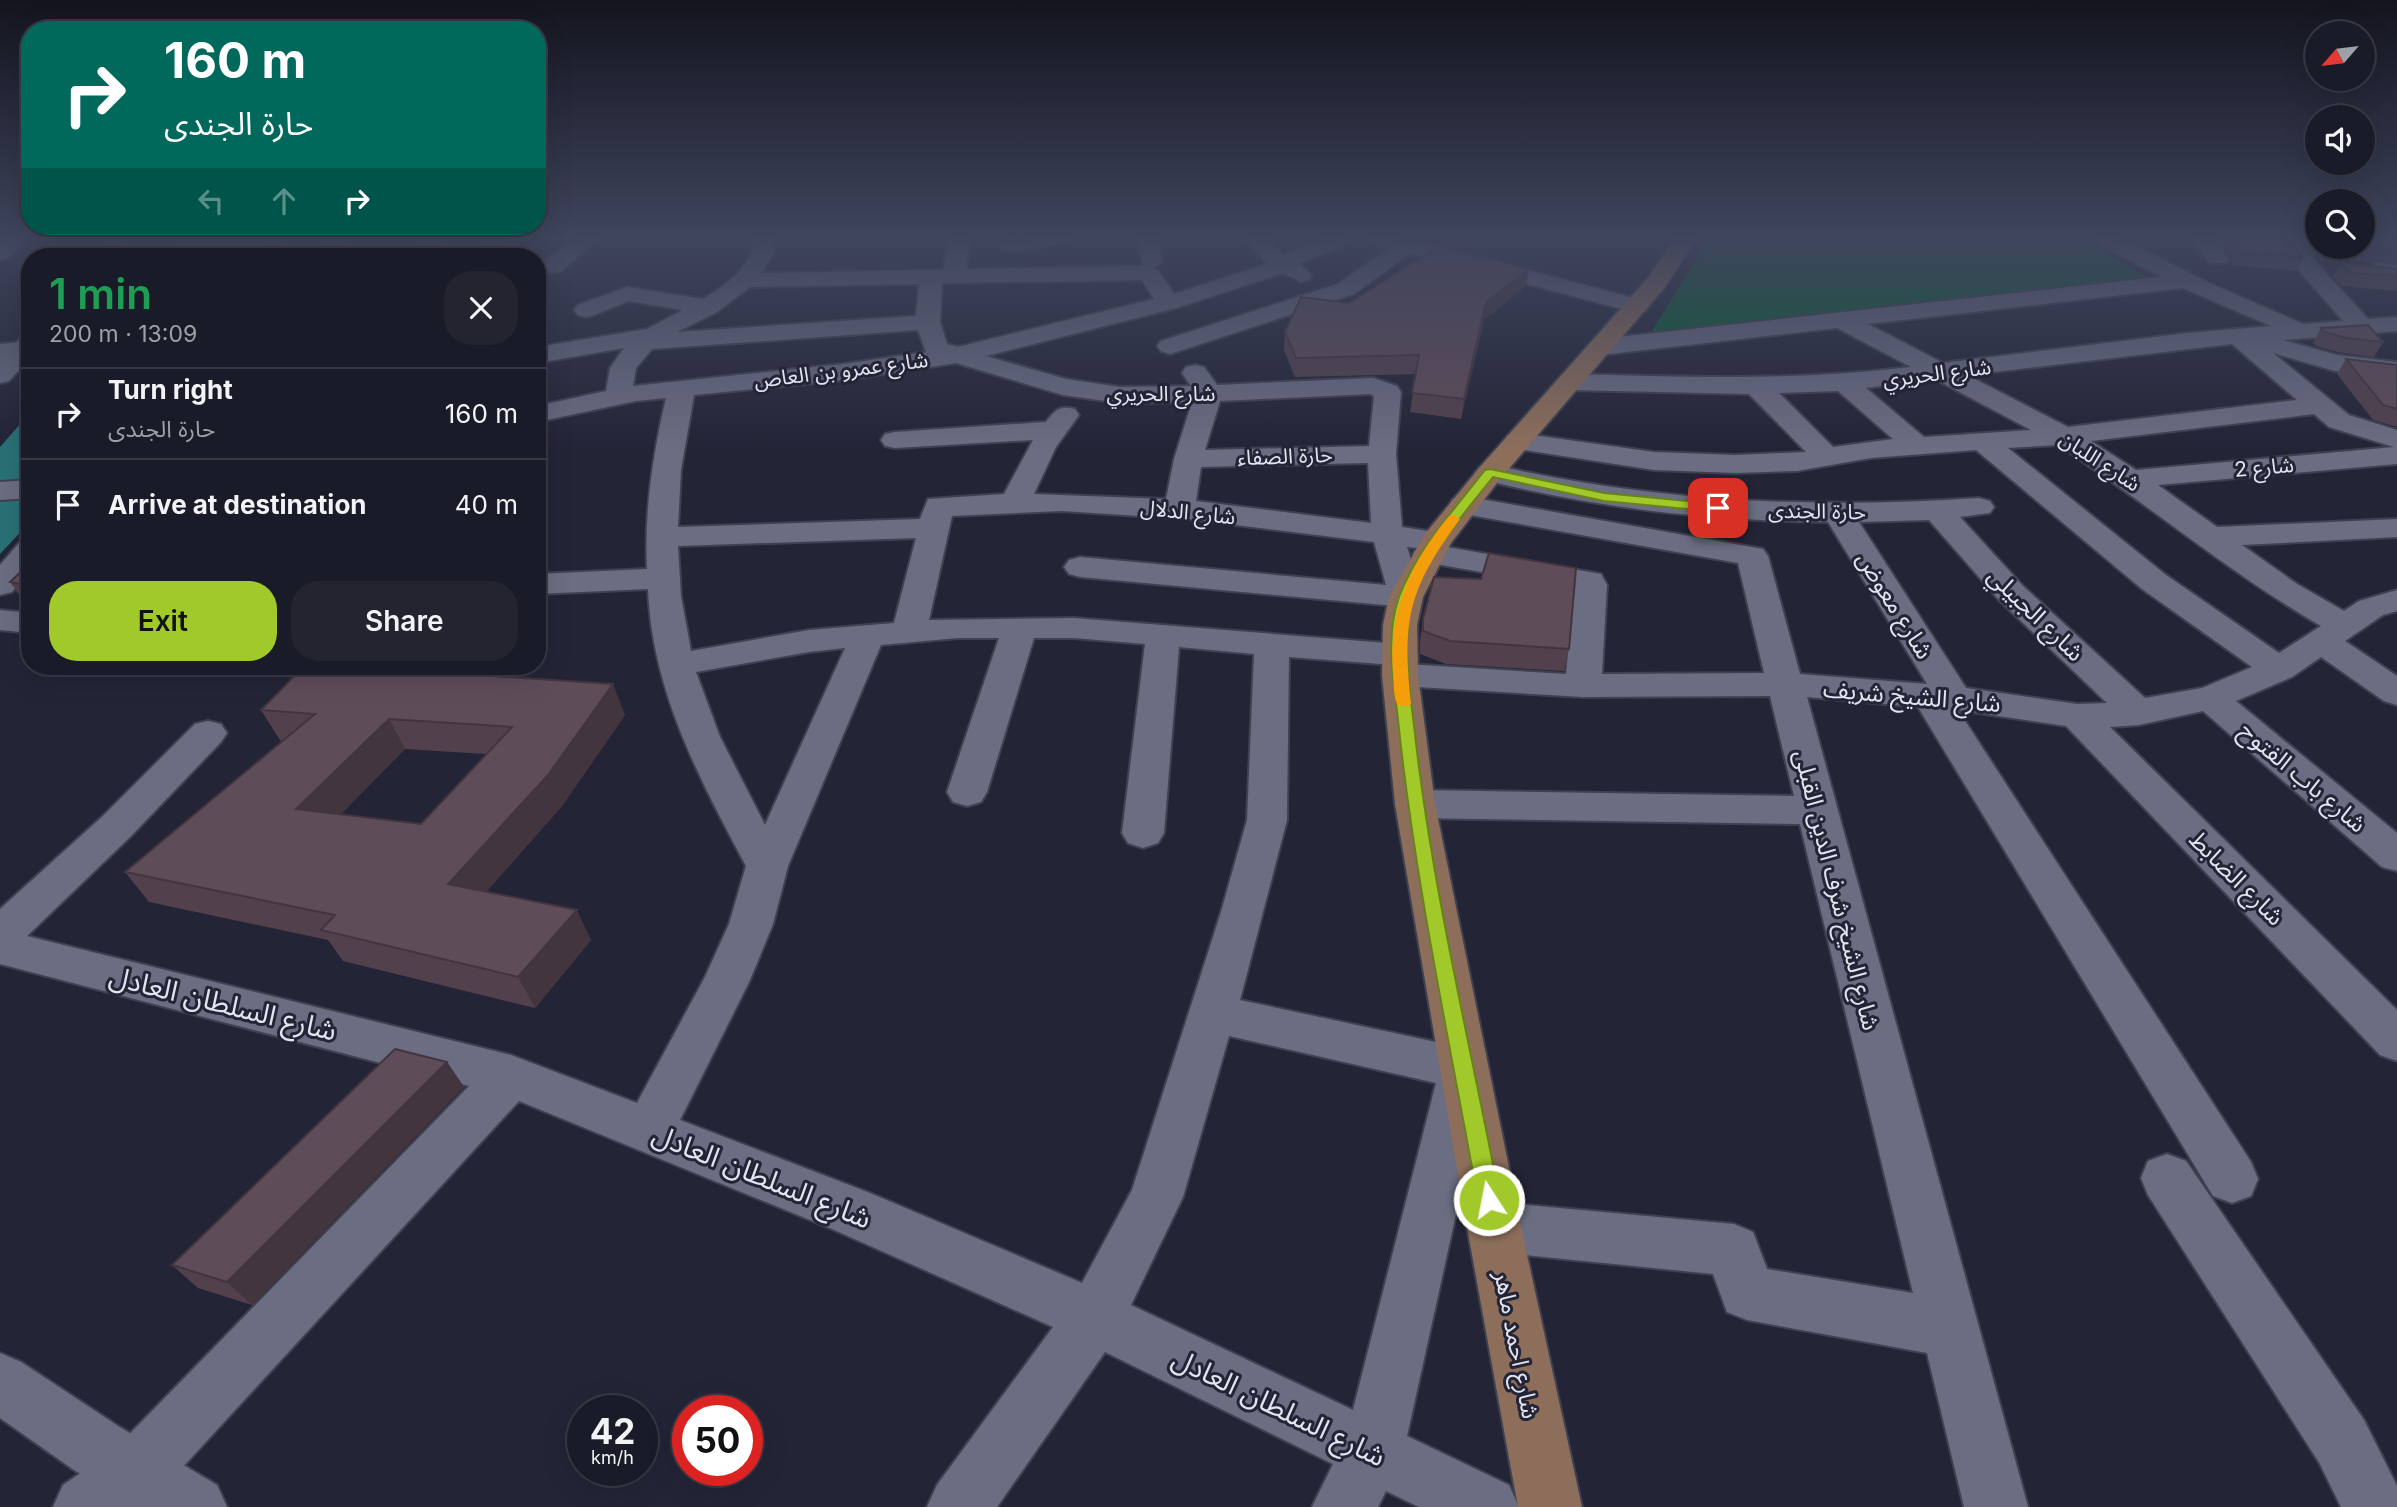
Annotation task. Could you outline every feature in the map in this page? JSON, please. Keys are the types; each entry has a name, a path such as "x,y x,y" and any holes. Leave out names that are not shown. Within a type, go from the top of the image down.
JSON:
{"main road":[{"name":"شارع احمد ماهر","path":"1550,1507 1494,1227 1415,804 1399,665 1400,625 1406,597 1433,547 1477,489 1600,347 1627,308"}],"street":[{"path":"586,310 590,308"},
{"path":"619,395 624,368 652,338 707,308"},
{"path":"783,316 787,308"},
{"path":"932,308 928,322 936,349 954,356"},
{"name":"شارع عمرو بن العاص","path":"546,412 619,395 843,372 954,356 1147,308"},
{"path":"1170,346 1287,308"},
{"path":"1600,347 1944,308"},
{"path":"2249,308 2302,331"},
{"path":"2345,308 2362,327"},
{"path":"1124,314 1181,355 1209,393 1188,459 1179,510"},
{"path":"546,354 783,316 928,322"},
{"name":"شارع اللبان","path":"1841,320 2064,436 2130,479 2286,592 2397,693"},
{"name":"شارع الحريري","path":"1570,382 1754,366 1787,386 1844,383 1943,373 2236,335 2397,324"},
{"path":"1727,333 1828,458"},
{"path":"2236,335 2335,362 2396,371"},
{"path":"2236,335 2345,424 2397,439"},
{"path":"0,375 18,348"},
{"name":"شارع الحريري","path":"954,356 1083,391 1139,396 1373,386 1384,389 1389,395 1382,454"},
{"path":"1844,383 1918,446"},
{"path":"682,388 669,437 662,537 666,619 692,718 718,775 767,866"},
{"path":"1016,501 1031,466 1083,391"},
{"path":"1518,441 1654,461 1736,464 1828,458 1871,449 2064,436 2320,405"},
{"path":"895,440 1054,430"},
{"path":"1983,442 2154,582 2279,669"},
{"path":"1074,628 1081,583 1079,556 1406,597 1387,534 1382,454"},
{"name":"حارة الصفاء","path":"1188,459 1382,454"},
{"name":"شارع 2","path":"2130,479 2397,455"},
{"name":"حارة الجندى","path":"1477,489 1559,489 1649,503 1837,512 1979,507"},
{"name":"شارع الشيخ شرف الدين القبلى","path":"1477,489 1672,543 1750,555 1996,1507"},
{"path":"0,491 21,490"},
{"name":"شارع الدلال","path":"662,537 1016,501 1084,502 1179,510 1387,534 1433,547 1589,581 1591,585 1583,686"},
{"path":"909,632 938,507"},
{"name":"شارع الجبيلي","path":"1937,510 2011,593 2139,713"},
{"name":"شارع معوض","path":"1837,512 1942,697 2232,1179 2167,1178 2342,1442 2374,1507"},
{"path":"2210,537 2397,528"},
{"path":"0,585 21,560"},
{"path":"546,584 662,578"},
{"name":"شارع الشيخ شريف","path":"677,665 809,641 868,635 1074,628 1272,645 1399,665 1583,686 1785,684 1942,697 2077,716 2139,713 2210,698 2279,669 2371,608 2393,604"},
{"path":"0,620 21,622"},
{"path":"967,792 1020,628"},
{"path":"649,1130 727,980 751,924 767,866 868,635"},
{"path":"1143,833 1163,635"},
{"path":"959,1507 1095,1317 1156,1197 1213,1013 1267,820 1272,645"},
{"name":"شارع باب الفتوح","path":"2210,698 2397,856"},
{"name":"شارع الضابط","path":"2077,716 2397,1041"},
{"path":"0,935 117,826 208,733"},
{"path":"1415,804 1817,810"},
{"name":"شارع السلطان العادل","path":"0,947 511,1076 851,1211 1095,1317 1487,1507"},
{"path":"1213,1013 1464,1069 1373,1453 1344,1507"},
{"path":"85,1507 136,1472 511,1076"},
{"path":"1494,1227 1734,1250 1747,1293 1949,1328"},
{"path":"0,1383 96,1448 195,1507"}],"green space":[{"path":"1666,308 1895,308 1671,332 1652,331"}],"shaded area":[{"path":"21,423 21,532 0,554 0,447"}],"building":[{"path":"1296,308 1485,308 1464,399 1412,393 1419,355 1296,358 1285,332"},
{"path":"2368,325 2383,342 2346,338 2324,332 2321,328"},
{"path":"2346,359 2397,365 2397,409 2383,405"},
{"path":"1489,553 1576,568 1569,649 1450,641 1423,631 1423,619 1434,577 1481,579"},
{"path":"21,572 21,584 10,582"},
{"path":"295,675 477,675 613,684 548,775 448,884 577,910 518,977 321,930 335,915 125,872 315,714 261,710","holes":["389,719 512,727 421,824 296,809"]},
{"path":"395,1049 447,1062 227,1282 172,1265"}],"slow traffic":[{"path":"1403,703 1399,655 1400,625 1406,597 1436,541 1454,519"}],"route":[{"path":"1489,1200 1415,804 1399,655 1400,625 1406,597 1436,541 1490,473 1604,497 1718,508"}]}
